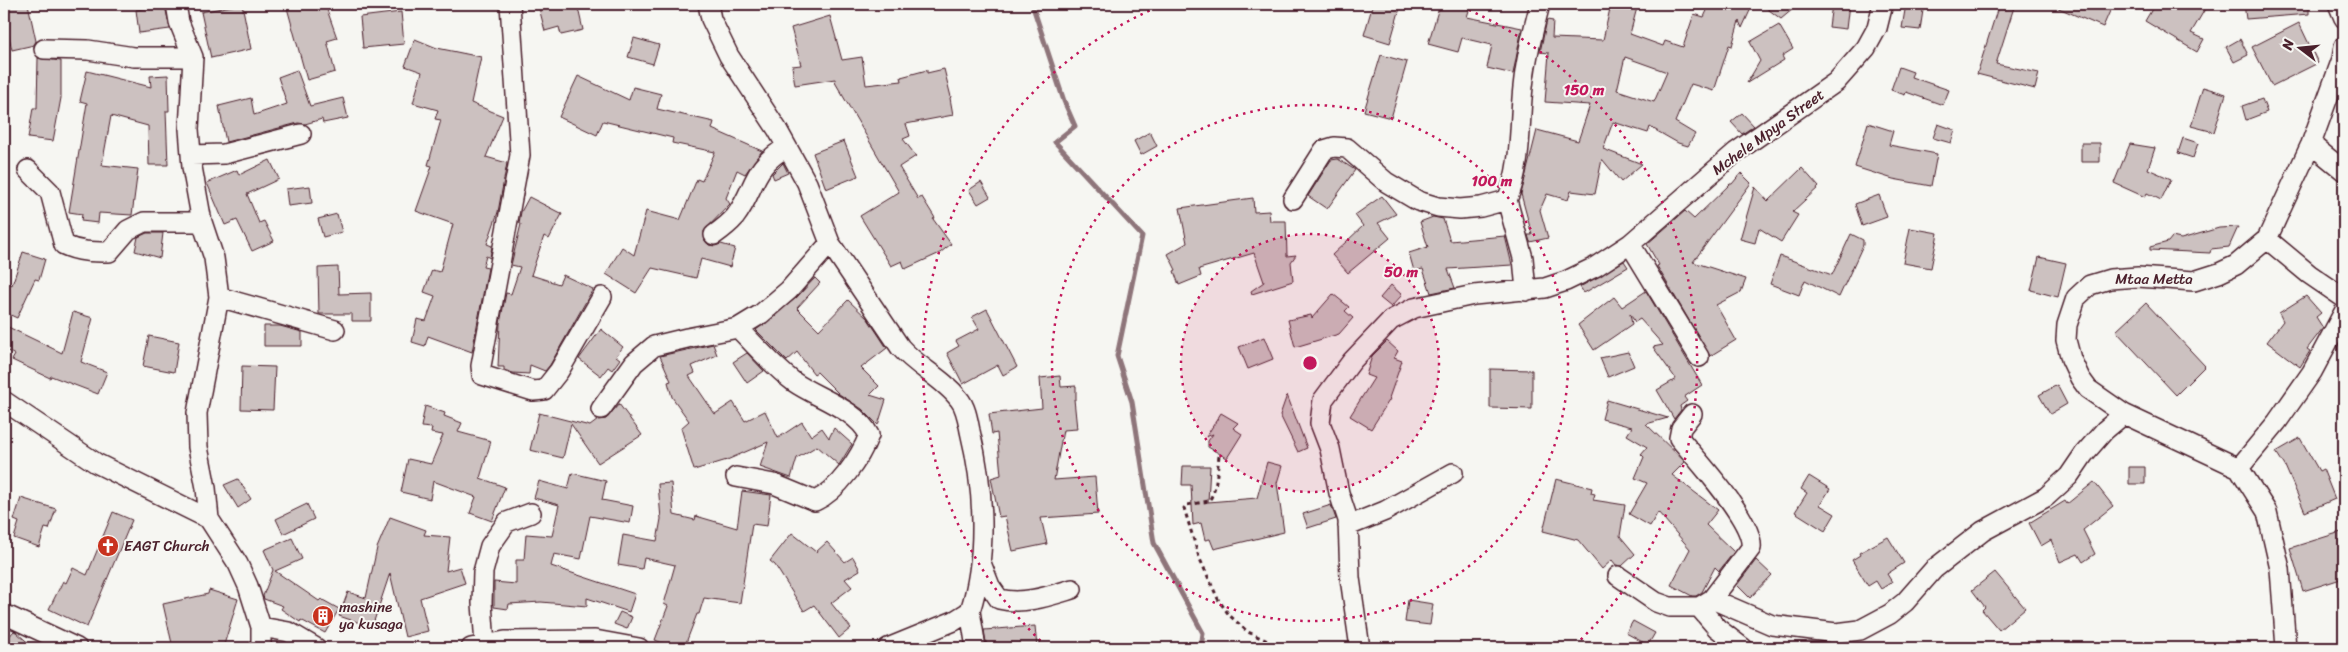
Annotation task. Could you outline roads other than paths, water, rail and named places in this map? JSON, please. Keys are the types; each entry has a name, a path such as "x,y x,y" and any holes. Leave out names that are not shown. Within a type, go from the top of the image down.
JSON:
{"street":[{"path":"176,4 179,22 193,57 189,128 191,154 202,222 214,258 219,297 197,413 198,447 209,519 238,564 248,586 261,627 261,648"},
{"path":"510,4 520,155 481,366 482,375 533,391 544,390 559,371 602,297"},
{"path":"708,4 711,19 729,56 787,147 807,183 830,244 900,347 910,358 960,400 968,421 977,463 980,495 981,563 976,595 970,612 976,648"},
{"path":"1526,291 1523,258 1508,200 1513,188 1527,57 1540,4"},
{"name":"Mchele Mpya Street","path":"1360,648 1350,578 1348,526 1330,449 1320,423 1323,400 1352,361 1391,320 1414,308 1474,295 1545,288 1566,281 1595,267 1630,244 1736,152 1836,82 1866,48 1877,28 1883,4"},
{"path":"2338,4 2344,18"},
{"name":"Mtaa Metta","path":"2239,468 2124,414 2088,390 2071,359 2066,340 2067,325 2076,298 2090,285 2110,279 2138,277 2194,281 2236,265 2267,238 2311,144 2342,59 2344,46"},
{"path":"44,49 88,50 134,57 193,57"},
{"path":"191,154 224,154 301,134"},
{"path":"2311,144 2344,171"},
{"path":"714,235 734,217 760,168 778,152 787,147"},
{"path":"1293,199 1324,150 1334,147 1347,148 1386,182 1418,201 1438,207 1460,209 1481,207 1508,200"},
{"path":"28,170 50,192 64,245 71,249 88,252 109,252 128,230 144,222 202,222"},
{"path":"2267,238 2308,274 2344,298"},
{"path":"600,409 634,363 654,346 738,328 761,314 789,290 830,244"},
{"path":"1630,244 1699,357"},
{"path":"219,297 336,330"},
{"path":"2286,648 2280,569 2266,512 2239,468 2312,372 2344,312"},
{"path":"736,477 774,484 815,501 825,497 856,462 869,435 864,426 841,409 793,381 738,328"},
{"path":"4,401 96,463 209,519"},
{"path":"1692,414 1681,428 1679,438 1736,509 1752,540 1751,548 1706,603"},
{"path":"1618,576 1656,602 1670,608 1706,603 1772,624 1836,633 1860,630 1890,614 1905,602 1934,569 1983,531 2046,497 2069,476 2084,454 2105,430 2124,414"},
{"path":"1348,526 1385,511 1453,473"},
{"path":"531,514 508,522 490,546 483,572 478,647 505,640 595,640 639,648"},
{"path":"981,563 990,586 1000,599 1011,602 1072,589"},
{"path":"1706,603 1717,628 1743,648"},
{"path":"888,648 948,624 970,612"},
{"path":"4,614 77,648"},
{"path":"261,627 289,632 316,648"}],"waterway":[{"path":"1032,4 1064,101 1075,126 1055,142 1142,236 1117,356 1132,402 1154,543 1203,633 1201,648"}],"place":[{"name":"EAGT Church","path":"108,546"},
{"name":"mashine ya kusaga","path":"323,616"}]}
